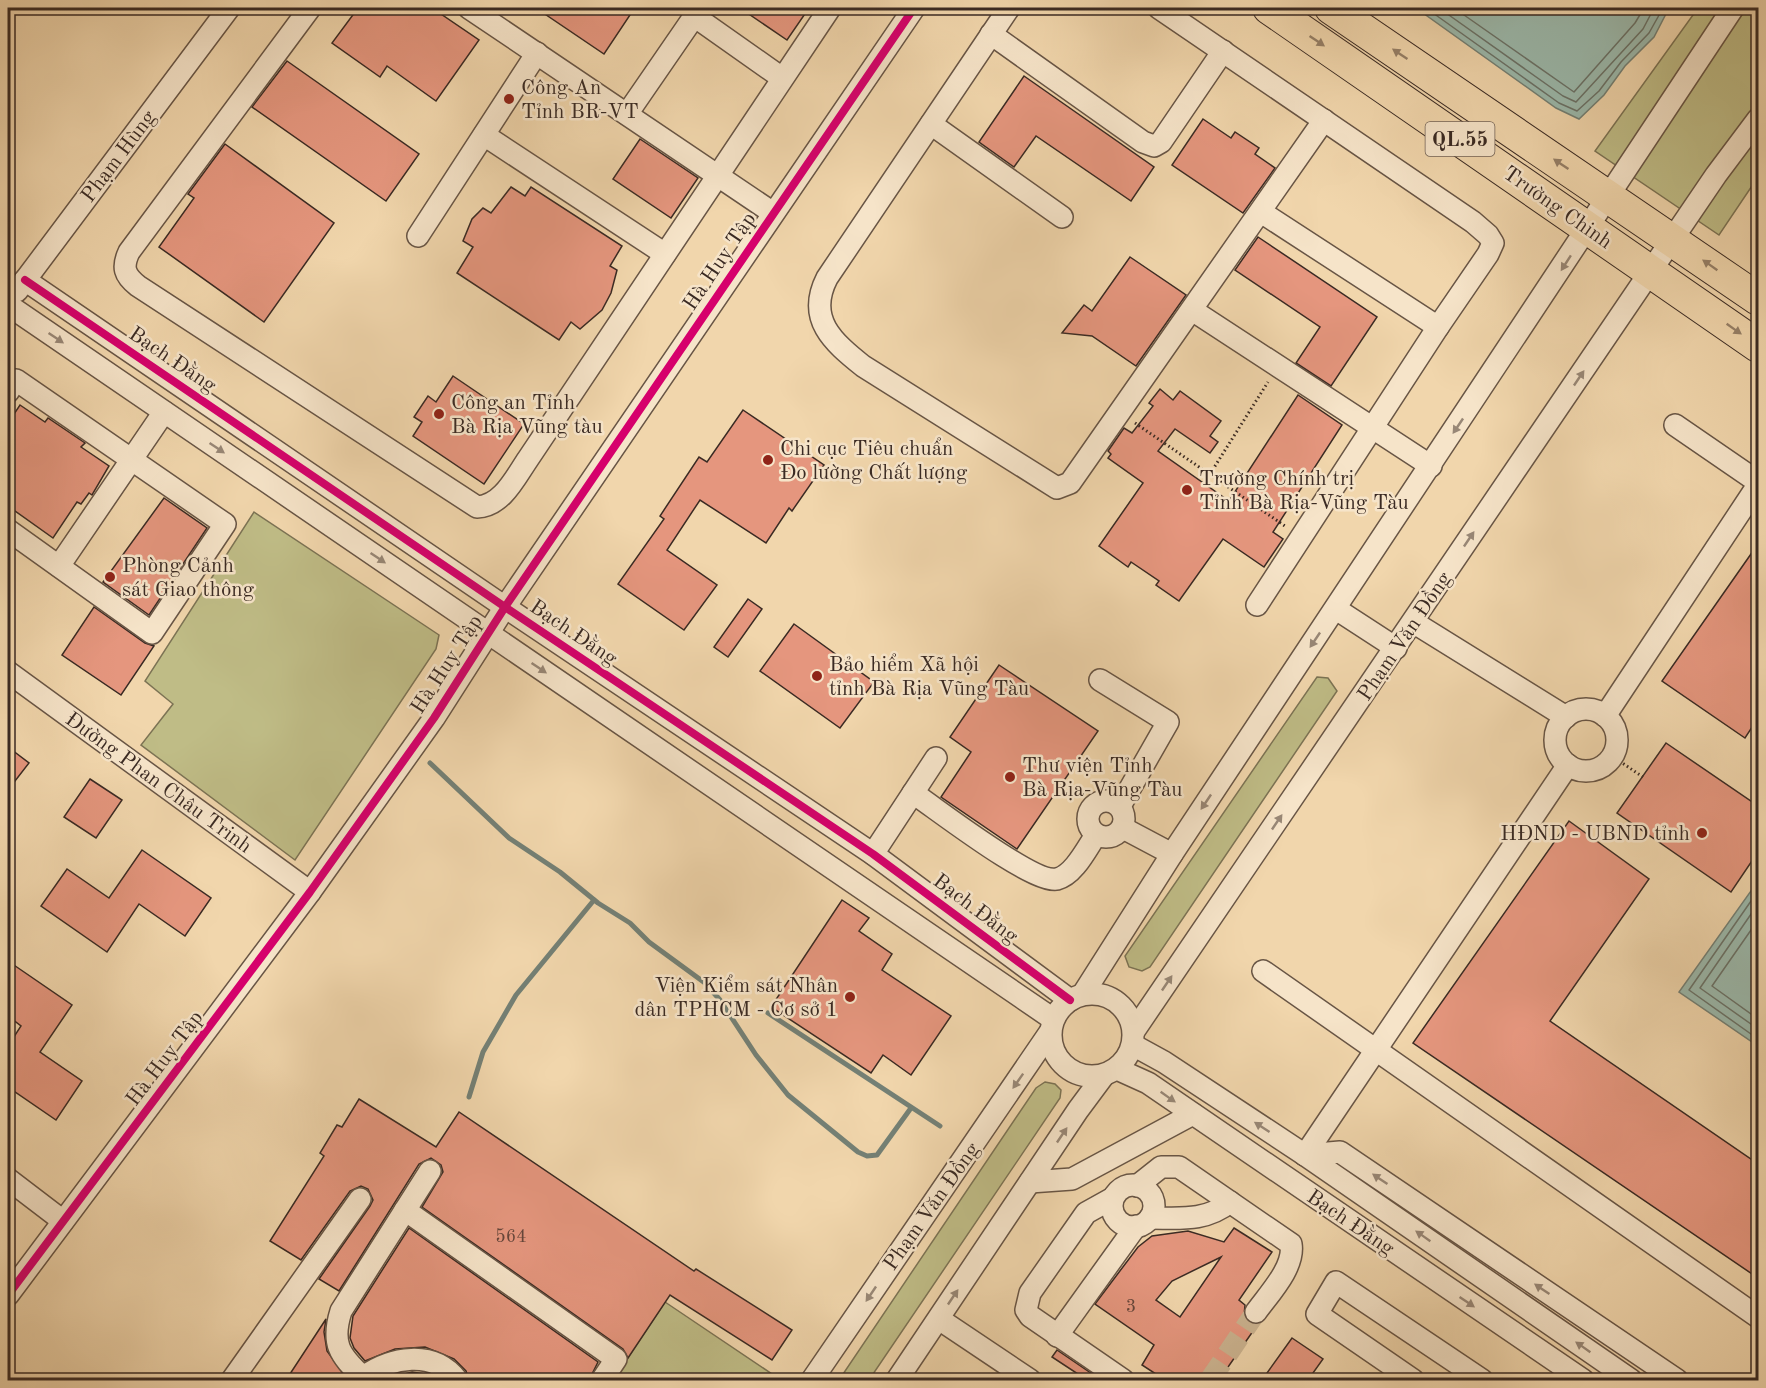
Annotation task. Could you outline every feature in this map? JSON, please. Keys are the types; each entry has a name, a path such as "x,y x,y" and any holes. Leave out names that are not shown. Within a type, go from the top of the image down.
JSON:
{"highway":[{"name":"Trường Chinh","path":"1269,8 1758,346"},
{"name":"Trường Chinh","path":"1331,8 1758,298"}],"street":[{"name":"Phạm Hùng","path":"8,304 229,8"},
{"path":"310,8 129,252 124,271 129,279 138,286 477,507 487,506 496,501 508,488 830,8"},
{"path":"470,8 773,213"},
{"name":"Hà Huy Tập","path":"8,1295 310,892 434,718 488,633 914,8"},
{"path":"1009,8 825,283 820,313 833,342 863,366 1058,488 1070,483 1121,413 1324,120"},
{"path":"1159,8 1488,235 1492,243 1488,254 1257,605"},
{"path":"1111,1072 1084,1076 1066,1068 1057,1058 1051,1046 1052,1026 1060,1008 1076,997 1610,197 1649,132 1733,8"},
{"path":"627,114 697,12 782,78"},
{"path":"991,34 1143,142 1154,146 1161,142 1223,51"},
{"path":"418,236 537,53"},
{"name":"Phạm Văn Đồng","path":"1133,1038 1651,272 1758,119"},
{"path":"931,124 1062,217"},
{"path":"484,135 665,254"},
{"path":"1261,212 1438,327"},
{"name":"Bạch Đằng","path":"25,280 505,608 873,854 1076,997"},
{"path":"8,304 488,633 1052,1026"},
{"path":"1192,310 1431,466"},
{"path":"8,392 16,380 133,458 225,524 152,633 8,530"},
{"path":"59,566 164,412"},
{"path":"1605,716 1758,483 1675,425"},
{"path":"1336,609 1396,648"},
{"path":"1413,622 1566,717"},
{"name":"Đường Phan Châu Trinh","path":"8,672 310,892"},
{"path":"1100,680 1168,722 1120,806"},
{"path":"1588,709 1605,716 1616,731 1617,740 1612,756 1604,765 1595,770 1575,769 1568,765 1559,756 1555,736 1558,726 1566,717 1579,710 1588,709"},
{"path":"873,854 936,758"},
{"path":"1305,1155 1568,765"},
{"path":"913,793 1010,860 1044,878 1057,879 1065,875 1096,835"},
{"path":"1120,806 1103,801 1091,808 1088,822 1096,835 1109,837 1123,828"},
{"path":"1120,806 1124,816 1123,828"},
{"path":"1123,828 1172,854"},
{"path":"1263,971 1758,1317"},
{"path":"897,1380 1030,1182 1111,1072 1127,1058 1133,1038 1130,1018 1122,1006 1110,998 1097,994 1076,997"},
{"name":"Phạm Văn Đồng","path":"812,1380 1052,1026"},
{"name":"Bạch Đằng","path":"1133,1038 1164,1062 1305,1155 1631,1380"},
{"name":"Bạch Đằng","path":"1111,1072 1148,1083 1583,1380"},
{"path":"1030,1182 1071,1179 1192,1114"},
{"name":"Bạch Đằng","path":"1305,1155 1340,1152 1677,1380"},
{"path":"1110,1159 1124,1190"},
{"path":"1123,1380 1057,1336 1030,1316 1026,1310 1030,1293 1086,1213 1161,1167 1179,1167 1291,1244 1293,1252 1288,1264 1256,1312"},
{"path":"430,1172 341,1311 336,1336 339,1350 362,1379 379,1365 413,1359 433,1363 457,1380"},
{"path":"8,1179 63,1221"},
{"path":"1057,1336 1154,1207 1149,1193 1124,1190"},
{"path":"1124,1190 1112,1205 1116,1218 1128,1226 1143,1222 1207,1217 1217,1213 1230,1202"},
{"path":"232,1380 360,1198"},
{"path":"405,1210 616,1359 602,1380"},
{"path":"1413,1380 1317,1314 1336,1282 1482,1380"},
{"path":"939,1319 1030,1380"}],"path":[{"path":"1210,474 1279,366"},
{"path":"1121,413 1302,538"},
{"path":"1612,756 1643,777"}],"shaded area":[{"path":"1698,8 1758,8 1758,177 1719,235 1595,151"},
{"path":"254,512 439,635 436,649 295,860 141,745 173,704 145,681"},
{"path":"1317,677 1328,678 1337,691 1150,967 1142,971 1129,967 1125,956"},
{"path":"1045,1082 1055,1084 1061,1090 1060,1098 869,1380 839,1380 1036,1088"},
{"path":"665,1302 772,1374 768,1380 613,1380"}],"water":[{"path":"1416,8 1669,8 1654,37 1625,66 1604,95 1579,119 1556,108"},
{"path":"1758,881 1758,1046 1679,992"}],"building":[{"path":"358,8 432,8 479,40 436,101 387,66 380,77 332,43"},
{"path":"536,8 619,8 630,15 604,54"},
{"path":"740,8 809,8 787,40"},
{"path":"287,61 419,154 386,201 252,107"},
{"path":"1024,76 1154,167 1131,201 1036,136 1014,167 979,142"},
{"path":"1203,119 1231,138 1235,132 1259,148 1255,154 1275,168 1243,213 1172,165"},
{"path":"640,139 698,178 671,218 613,179"},
{"path":"225,144 334,223 264,322 159,247 194,198 188,194"},
{"path":"511,187 525,196 531,187 622,246 610,266 617,270 611,293 602,310 580,329 571,322 559,340 457,273 473,247 463,241 472,219 483,208 491,213"},
{"path":"1258,237 1377,317 1331,386 1296,363 1320,327 1235,270"},
{"path":"1130,257 1186,295 1136,366 1092,336 1062,333 1084,305 1092,311"},
{"path":"453,376 524,424 484,484 413,436 422,422 414,417 428,396 436,402"},
{"path":"1160,389 1173,400 1180,391 1221,421 1210,436 1218,442 1210,453 1175,429 1158,451 1229,501 1298,395 1342,425 1273,532 1283,539 1264,567 1223,539 1179,601 1156,585 1159,581 1131,562 1128,567 1099,546 1143,483 1108,458 1111,454 1108,451 1124,428 1132,433 1153,406 1149,403"},
{"path":"20,405 45,422 48,418 85,443 81,447 109,466 92,495 89,493 81,504 77,502 53,538 8,506 8,423"},
{"path":"743,410 824,465 792,511 789,508 766,543 700,500 667,550 717,585 684,630 618,584 664,519 660,516 699,457 707,462"},
{"path":"164,498 207,528 149,615 103,582"},
{"path":"1758,544 1758,718 1745,738 1662,681"},
{"path":"748,599 762,609 728,657 714,647"},
{"path":"94,607 145,643 154,646 121,695 62,655"},
{"name":"Bảo hiểm Xã hội tỉnh Bà Rịa Vũng Tàu","path":"794,624 874,682 840,728 760,671"},
{"name":"Thư viện Tỉnh Bà Rịa-Vũng Tàu","path":"999,665 1098,731 1017,849 941,797 971,752 950,737"},
{"name":"HĐND - UBND tỉnh","path":"1666,743 1758,806 1758,852 1731,892 1617,813"},
{"path":"8,747 29,763 8,790"},
{"path":"90,779 122,800 96,838 64,817"},
{"path":"1569,821 1649,879 1550,1021 1758,1164 1758,1278 1413,1043"},
{"path":"142,850 211,898 185,936 139,904 107,952 41,906 67,869 109,898"},
{"name":"Viện Kiểm sát Nhân dân TPHCM - Cơ sở 1","path":"842,900 869,918 859,931 892,954 882,970 951,1016 911,1075 883,1055 871,1073 771,1007"},
{"path":"8,961 72,1005 40,1052 82,1081 56,1120 8,1087 8,1046 21,1026 8,1016"},
{"path":"359,1099 436,1147 459,1112 694,1271 696,1269 792,1330 772,1360 670,1295 628,1358 623,1349 422,1207 443,1172 441,1165 431,1158 419,1164 339,1291 319,1279 370,1206 373,1200 368,1189 361,1186 350,1191 301,1260 270,1241 324,1156 320,1153 337,1125 342,1127"},
{"path":"409,1228 598,1362 589,1380 469,1380 466,1371 454,1359 425,1347 395,1349 365,1361 354,1348 350,1338 353,1316"},
{"path":"1234,1228 1272,1252 1239,1300 1245,1305 1244,1316 1248,1322 1258,1324 1219,1380 1165,1380 1142,1365 1154,1345 1095,1304 1138,1247 1152,1236 1188,1231 1224,1242","holes":["1221,1257 1180,1317 1156,1300 1172,1281"]},
{"path":"326,1319 324,1332 327,1351 348,1380 286,1380"},
{"path":"1292,1338 1323,1359 1308,1380 1262,1380"},
{"path":"1057,1350 1101,1380 1087,1380 1052,1357"},
{"path":"412,1372 431,1375 440,1380 382,1380"}],"waterway":[{"path":"430,763 509,838 560,872 598,903 630,923 649,942 705,983 720,1000 756,1055 788,1095 858,1152 867,1156 877,1155 911,1108"},
{"path":"469,1097 483,1052 516,995 594,900"},
{"path":"768,1013 940,1126"}],"tunnel":[{"path":"1210,1380 1256,1312"}],"cycle path":[{"path":"8,1295 310,892 434,718 505,607 914,8"},
{"path":"25,280 873,854 1070,1000"}],"place":[{"name":"Công An Tỉnh BR-VT","path":"509,99"},
{"name":"Công an Tỉnh Bà Rịa Vũng tàu","path":"439,414"},
{"name":"Chi cục Tiêu chuẩn Đo lường Chất lượng","path":"768,460"},
{"name":"Trường Chính trị Tỉnh Bà Rịa-Vũng Tàu","path":"1187,490"},
{"name":"Phòng Cảnh sát Giao thông","path":"110,577"},
{"name":"Bảo hiểm Xã hội tỉnh Bà Rịa Vũng Tàu","path":"817,676"},
{"name":"Thư viện Tỉnh Bà Rịa-Vũng Tàu","path":"1010,777"},
{"name":"HĐND - UBND tỉnh","path":"1702,833"},
{"name":"Viện Kiểm sát Nhân dân TPHCM - Cơ sở 1","path":"850,997"}]}
